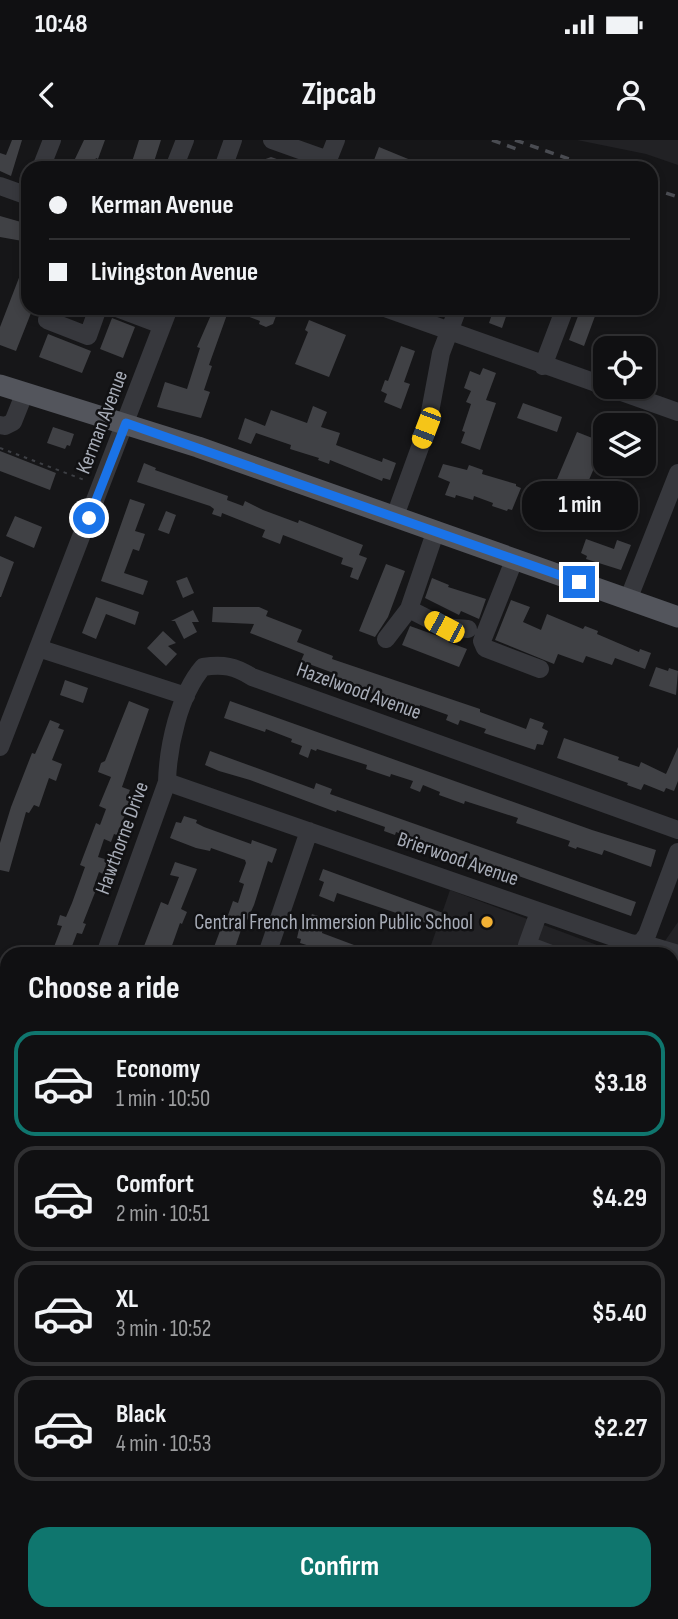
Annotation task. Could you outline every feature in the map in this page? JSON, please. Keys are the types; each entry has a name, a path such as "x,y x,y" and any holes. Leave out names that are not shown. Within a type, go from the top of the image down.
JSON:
{"main road":[{"path":"0,385 126,423 678,617"}],"street":[{"path":"44,161 52,140"},
{"path":"177,161 185,140"},
{"path":"226,161 233,140"},
{"path":"272,140 328,160 336,140"},
{"path":"0,186 21,194"},
{"path":"49,315 47,320 88,336 96,315"},
{"path":"134,315 162,326"},
{"name":"Kerman Avenue","path":"0,747 166,315"},
{"path":"404,315 678,412"},
{"path":"395,516 426,428 441,354 455,315"},
{"path":"543,366 562,315"},
{"path":"0,425 13,422 25,392"},
{"path":"628,600 670,518 678,473"},
{"path":"386,639 410,609 436,530"},
{"path":"515,558 482,641 485,648 540,669"},
{"path":"410,609 444,627 468,629"},
{"path":"38,648 186,696"},
{"name":"Hazelwood Avenue","path":"186,696 203,667 235,666 253,677 678,830"},
{"name":"Hawthorne Drive","path":"107,947 167,782 168,754 186,696"},
{"name":"Brierwood Avenue","path":"167,782 627,942 654,947"},
{"path":"269,947 309,831"},
{"path":"641,943 647,935 678,852"},
{"path":"532,947 527,945 539,912"}],"path":[{"path":"0,448 92,483"}],"shaded area":[{"path":"577,140 678,140 678,165 646,154"},
{"name":"Central French Immersion Public School","path":"450,890 602,947 430,947"},
{"path":"678,922 678,947 661,947"}],"building":[{"path":"12,140 22,140 11,176 0,171 0,153 6,155"},
{"path":"84,140 105,140 98,159 74,161"},
{"path":"139,140 161,140 154,161 132,161"},
{"path":"379,147 413,161 374,161"},
{"path":"271,157 283,161 263,161"},
{"path":"0,216 21,222 21,241 0,237"},
{"path":"21,273 21,315 30,315 16,351 0,345 0,327"},
{"path":"211,315 227,315 209,365 212,366 204,390 210,392 201,418 157,407 165,382 187,389 200,348 197,347"},
{"path":"244,315 276,315 273,324 266,327 259,324 260,321"},
{"path":"492,315 507,315 502,328 489,323"},
{"path":"578,315 595,315 584,346 569,340"},
{"path":"112,318 135,327 123,358 100,349"},
{"path":"309,320 346,335 329,377 295,364 308,332 305,330"},
{"path":"48,334 91,351 82,373 39,357"},
{"path":"401,346 415,351 404,382 410,384 401,409 384,402 387,394 381,391 385,380 388,381"},
{"path":"483,368 496,373 486,400 496,403 480,450 461,443 471,404 466,402 471,391 464,388 470,371 480,375"},
{"path":"523,403 562,417 557,432 517,418"},
{"path":"313,406 327,412 321,427 340,433 336,445 382,462 383,458 396,463 390,480 383,478 382,481 330,460 329,464 290,449 291,445 256,433 251,444 238,439 245,418 265,426 271,410 307,423"},
{"path":"53,427 74,434 70,446 67,445 65,449 47,443"},
{"path":"577,432 593,438 593,471 572,519 546,505"},
{"path":"0,451 56,473 50,490 0,471"},
{"path":"144,463 156,468 155,470 228,496 227,500 243,506 245,501 263,510 298,523 299,520 363,545 359,555 367,558 358,580 350,577 353,568 341,564 343,558 283,535 280,544 262,537 265,530 222,513 221,517 212,514 214,509 210,506 137,482"},
{"path":"443,464 467,470 469,465 483,470 482,474 516,484 521,488 512,510 492,506 493,503 474,496 473,500 445,495 450,482 438,477"},
{"path":"130,499 145,504 135,531 145,534 139,551 133,549 124,573 148,581 143,595 101,581"},
{"path":"166,511 176,515 169,534 158,530"},
{"path":"15,516 42,527 34,548 6,536"},
{"path":"586,539 614,549 617,540 631,545 621,570 586,559 587,556 581,553"},
{"path":"0,556 14,562 1,597 0,597"},
{"path":"386,564 405,571 388,617 375,637 359,631"},
{"path":"187,577 194,593 183,598 176,581"},
{"path":"432,578 449,585 448,587 486,599 479,619 461,611 459,615 425,598"},
{"path":"96,597 139,612 135,625 106,614 96,639 82,633"},
{"path":"511,600 530,607 523,622 541,630 547,614 583,629 585,626 598,631 597,634 639,652 640,649 651,653 645,669 615,658 612,665 586,656 583,663 558,654 554,664 495,640"},
{"path":"213,607 259,607 268,611 266,616 302,630 297,642 333,656 332,659 480,709 480,712 526,729 530,718 544,723 542,728 548,731 543,745 537,744 535,750 484,733 486,729 460,720 458,725 446,720 448,715 371,693 372,690 334,678 336,674 301,661 304,654 250,633 254,624 212,622"},
{"path":"193,610 199,622 192,622 197,632 184,639 175,621 171,621"},
{"path":"410,626 467,649 459,667 402,645"},
{"path":"163,631 176,643 168,646 177,654 166,666 147,648"},
{"path":"656,667 678,671 676,695 649,686"},
{"path":"65,680 88,688 83,703 60,695"},
{"path":"129,701 149,709 122,787 130,790 126,800 130,802 117,835 114,834 111,842 104,839 98,857 108,860 103,874 99,872 93,889 96,890 83,923 86,924 82,934 77,933 72,947 54,947 62,926 57,925 60,915 66,917 85,867 80,865 96,823 100,825 106,809 99,806 111,777 98,772 101,763 105,761"},
{"path":"230,701 592,830 656,850 651,867 604,850 602,855 577,847 576,849 568,846 570,841 516,823 518,818 465,801 464,804 439,795 440,792 423,785 420,792 410,788 413,781 366,769 367,765 317,749 311,749 308,758 299,754 302,746 291,742 292,739 224,718"},
{"path":"50,720 60,724 58,728 64,730 52,760 62,764 56,781 49,778 39,807 34,805 29,813 26,812 9,872 0,870 0,843 11,807 32,753 35,754"},
{"path":"564,738 619,757 618,760 639,767 641,762 666,774 678,747 678,781 674,791 666,788 664,792 644,784 641,790 557,758"},
{"path":"210,751 314,789 316,783 332,789 330,794 636,902 631,916 419,843 420,841 396,832 395,835 384,831 385,827 337,810 336,812 219,771 205,765"},
{"path":"184,816 197,820 196,823 204,827 251,844 252,840 277,849 272,863 268,861 254,905 245,925 243,924 235,947 214,947 233,901 238,903 244,884 239,882 245,860 211,848 210,851 196,848 170,838 176,822 181,823"},
{"path":"175,862 197,869 181,909 187,912 171,947 144,947 161,902 168,905 179,877 170,875"},
{"path":"323,869 443,913 438,927 337,893 334,902 319,896 324,882 319,880"},
{"path":"312,914 324,918 322,933 359,947 313,947 300,943 301,939 297,938 299,929 304,930"}],"railway":[{"path":"492,140 522,151"},
{"path":"515,140 575,161"},
{"path":"658,190 678,197"}],"place":[{"name":"Central French Immersion Public School","path":"487,922"}],"route":[{"path":"89,518 126,423 579,582"}]}
